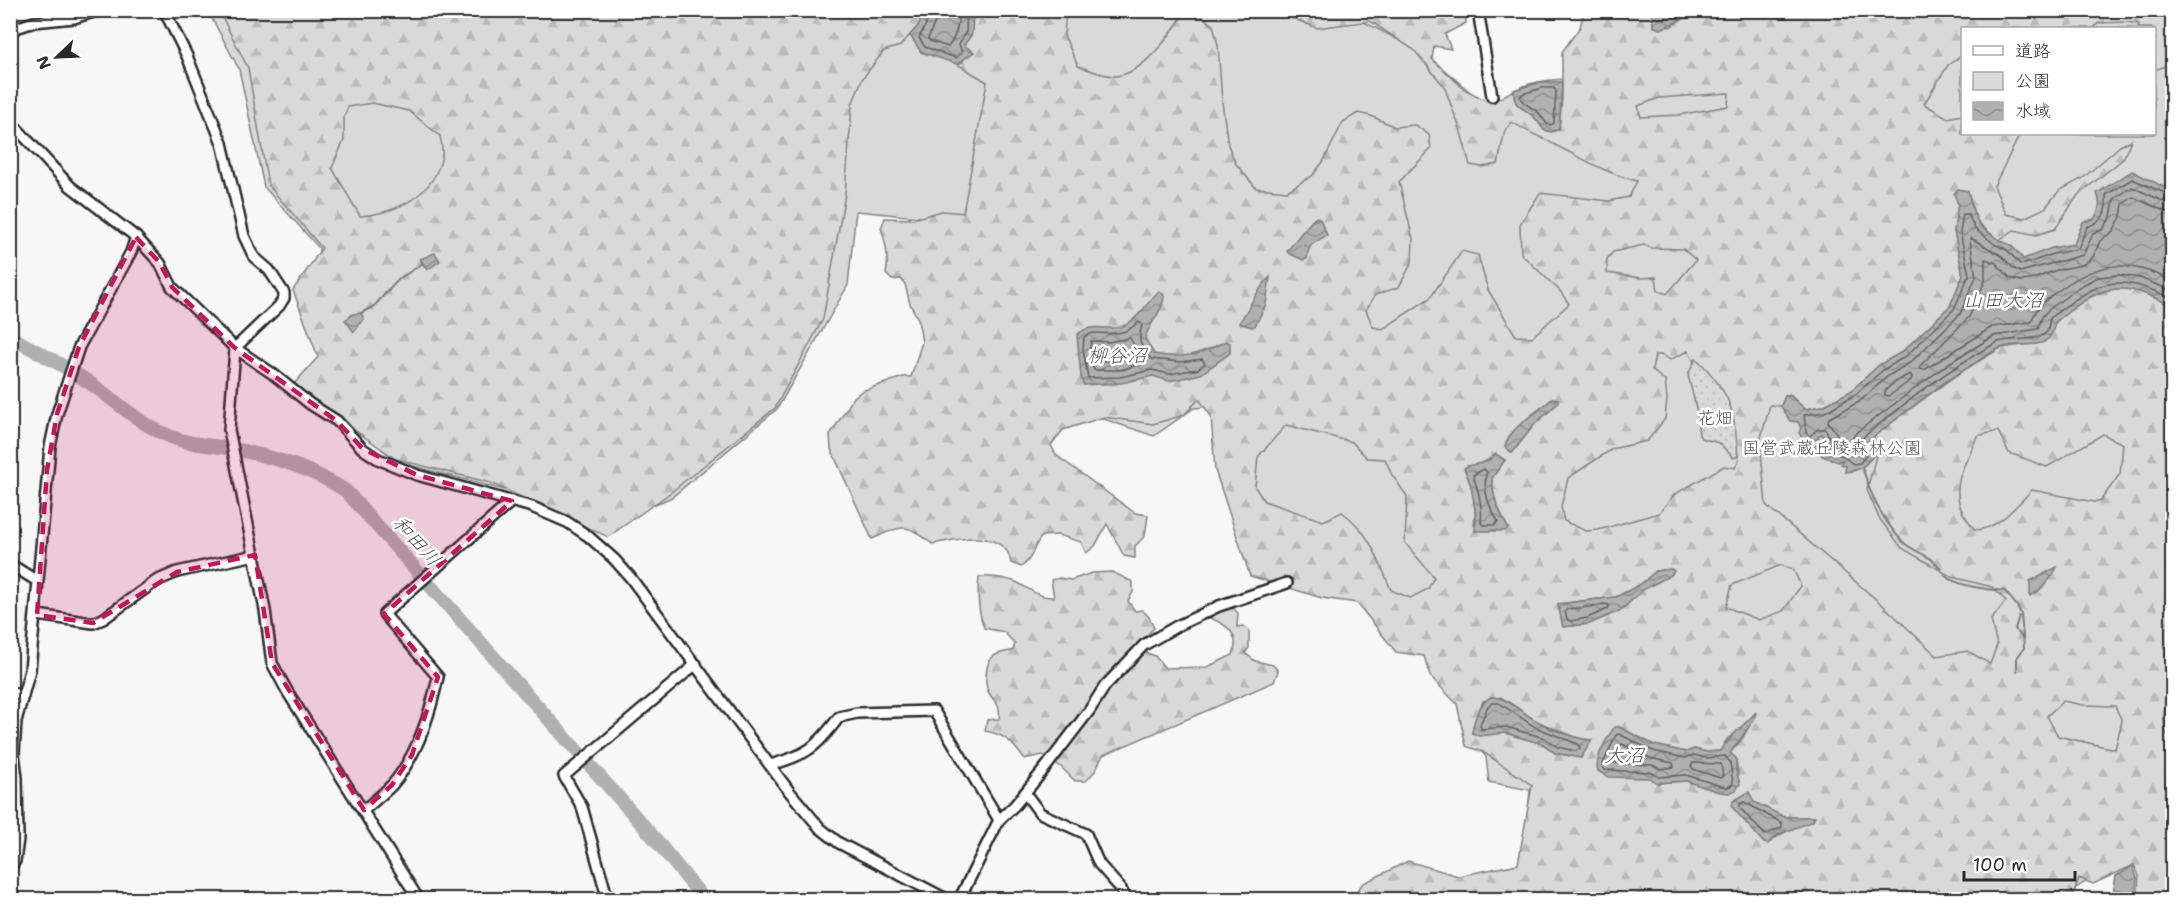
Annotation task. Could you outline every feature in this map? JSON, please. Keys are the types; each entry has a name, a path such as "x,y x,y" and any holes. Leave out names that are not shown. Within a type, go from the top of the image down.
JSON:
{"street":[{"path":"10,30 34,22 74,18 100,10"},
{"path":"164,10 187,56 222,143 244,236 254,257 269,270 284,293 279,306 235,348 230,430 266,610 272,663 287,691 419,900"},
{"path":"1478,10 1492,96"},
{"path":"10,121 70,186 136,237 160,263 172,287 235,348 273,374 310,404 337,420 363,449 378,459 417,475 512,501 567,522 588,536 614,558 820,828 839,843 948,900"},
{"path":"10,868 15,861 18,839 17,778 14,753 16,721 30,670 37,615 37,581 47,470 57,414 79,347 131,252 136,237"},
{"path":"363,810 392,784 412,755 427,718 438,678 384,614 512,501"},
{"path":"37,615 93,623 103,619 156,580 177,572 255,555"},
{"path":"10,564 37,581"},
{"path":"959,900 999,820 1025,793 1082,721 1105,686 1144,645 1219,606 1287,583"},
{"path":"608,900 582,807 564,776 696,664"},
{"path":"10,692 23,696"},
{"path":"770,765 804,754 823,739 839,717 857,713 934,711 999,820"},
{"path":"1025,793 1040,813 1086,834 1099,864 1121,889 1126,900"}],"highlighted area":[{"path":"136,237 160,263 172,287 235,348 337,421 363,449 417,475 512,501 384,614 438,677 412,755 392,785 364,810 272,663 255,555 177,572 93,623 37,615 47,470 57,414 79,347"}],"green space":[{"path":"1445,10 1447,15 1466,15 1466,23 1445,34 1451,49 1434,46 1432,59 1464,89 1491,103 1514,90 1517,104 1534,117 1544,130 1552,132 1559,129 1562,52 1580,27 1584,11 1651,11 1654,26 1670,27 1682,19 1703,15 1705,10 2172,11 2172,63 2158,69 2156,68 2156,27 2139,27 2138,24 2127,22 2098,23 2095,27 1961,27 1961,56 1948,65 1924,104 1948,118 1961,115 1961,135 2020,135 1994,186 2006,214 2024,218 2045,208 2059,191 2083,178 2120,146 2131,140 2123,159 2078,195 2055,229 2036,235 2014,230 1999,240 1977,220 1968,192 1958,204 1954,231 1963,275 1950,306 1902,352 1879,365 1851,391 1823,406 1805,409 1791,396 1785,396 1781,406 1770,405 1760,441 1766,505 1885,607 1937,656 1968,651 1990,664 1997,645 1991,620 2006,601 1992,587 1952,577 1902,548 1879,518 1867,490 1877,452 1874,436 1957,374 2001,348 2044,342 2053,325 2060,318 2088,298 2112,290 2134,290 2172,306 2172,694 2165,707 2164,720 2172,747 2172,899 2137,899 2139,876 2134,865 2093,884 2079,878 2073,895 2076,900 1352,899 1362,884 1408,861 1458,876 1518,864 1532,785 1483,752 1466,746 1457,704 1430,676 1424,656 1396,652 1357,603 1322,598 1250,576 1215,470 1211,416 1199,399 1184,415 1153,424 1104,417 1063,430 1051,445 1056,455 1135,513 1148,515 1145,536 1135,546 1135,558 1124,556 1107,524 1095,546 1086,553 1081,542 1058,535 1042,536 1029,560 1021,567 1011,563 1007,551 999,544 981,538 932,544 916,532 904,528 872,539 831,449 830,435 854,397 862,391 903,377 911,377 922,342 918,319 910,304 905,284 901,279 892,280 886,274 886,251 881,228 885,218 913,219 942,211 963,213 987,82 957,64 963,62 964,46 973,11 1066,11 1064,35 1078,66 1114,76 1125,74 1145,61 1164,41 1185,12 1195,11 1213,25 1218,45 1228,145 1236,164 1256,188 1287,191 1312,176 1323,162 1343,122 1358,113 1395,127 1415,125 1429,135 1431,149 1399,182 1413,239 1412,262 1399,287 1375,295 1366,310 1373,327 1383,329 1430,298 1462,251 1478,255 1488,290 1516,336 1532,337 1569,304 1560,291 1521,254 1520,224 1540,193 1609,201 1629,197 1637,181 1616,175 1512,122 1505,130 1498,164 1482,167 1470,165 1444,86 1414,50 1370,21 1317,28 1292,18 1284,11","holes":["1729,93 1728,106 1678,115 1641,117 1638,106 1659,98","1644,245 1652,248 1683,249 1696,260 1667,294 1658,291 1656,277 1641,278 1607,273 1607,259 1613,252","1688,351 1731,432 1739,459 1735,468 1724,466 1675,494 1659,513 1598,530 1586,531 1564,521 1561,507 1568,478 1612,449 1647,441 1665,419 1667,399 1665,381 1652,370 1655,355 1661,355 1670,360","1553,398 1558,403 1534,425 1512,453 1542,408","1286,425 1352,442 1367,458 1385,459 1392,475 1407,496 1405,543 1434,577 1428,589 1410,598 1391,590 1366,537 1360,528 1342,512 1323,521 1264,501 1255,487 1258,457","1998,431 2009,453 2047,467 2103,434 2123,444 2120,474 2101,500 2094,502 2032,490 1999,521 1991,526 1975,530 1962,512 1958,487 1962,470 1977,436","1493,457 1505,460 1492,478 1497,504 1508,528 1474,525 1474,500 1467,466 1477,466","1781,565 1793,569 1801,586 1783,611 1759,620 1726,607 1732,585","1671,569 1671,575 1644,589 1621,610 1589,624 1563,627 1558,604 1616,597 1641,584 1656,571","1501,697 1538,722 1591,741 1580,758 1555,753 1543,744 1505,733 1472,732 1483,701","2063,701 2083,705 2115,706 2122,721 2115,749 2058,736 2047,716","1756,713 1742,739 1730,753 1736,759 1738,773 1719,792 1686,781 1657,783 1650,778 1619,727 1654,745 1686,752 1694,749 1707,752 1720,751 1727,739 1746,725","1749,792 1753,802 1784,817 1814,817 1769,843 1764,843 1755,832"]},
{"name":"国営武蔵丘陵森林公園","path":"208,11 1343,11 1424,53 1488,107 1507,94 1531,83 1563,79 1613,11 2064,11 2172,29 2172,697 2158,715 2136,848 2067,894 1523,869 1530,790 1489,782 1486,757 1462,727 1467,591 1369,605 1267,573 1213,406 1194,408 1154,436 1059,404 923,378 928,218 856,211 848,285 777,409 672,497 602,527 524,495 397,462 342,415 348,339 318,291 319,248 264,187 239,69"},
{"path":"219,11 924,11 919,25 900,46 884,51 862,79 852,105 845,194 823,319 775,408 670,493 608,537 491,483 396,459 292,386 318,357 293,290 322,248 268,185 248,68","holes":["372,103 409,111 440,136 442,153 438,169 423,191 412,199 387,211 360,216 332,168 344,140 344,117 348,107"]},
{"name":"花畑","path":"1696,358 1717,381 1729,402 1735,425 1738,456 1734,458 1719,443 1701,438 1699,435 1696,408 1688,375"},
{"path":"1112,572 1133,582 1133,592 1128,601 1135,611 1142,610 1149,617 1154,628 1144,638 1147,653 1155,656 1165,668 1207,667 1233,655 1235,641 1231,631 1210,618 1215,612 1232,607 1238,613 1237,627 1243,626 1249,630 1249,648 1245,653 1255,661 1273,665 1278,671 1274,682 1103,755 1095,771 1086,781 1075,781 1061,767 1043,755 1024,759 1008,740 998,734 985,731 987,720 999,719 999,707 986,685 989,663 996,655 1013,650 1015,644 1004,632 984,628 978,603 979,577 1009,580 1039,595 1054,597 1051,580 1060,578 1071,580 1092,573"}],"water":[{"path":"1651,10 1705,11 1703,15 1682,19 1661,29 1654,27"},
{"path":"924,11 973,11 972,34 964,45 974,52 957,64 921,52 910,35 919,25"},
{"path":"1541,82 1562,82 1559,129 1552,132 1544,130 1534,117 1515,101 1514,90"},
{"name":"山田大沼","path":"2132,171 2172,191 2172,308 2164,302 2133,290 2109,290 2087,298 2055,322 2052,333 2042,343 2009,346 1996,350 1931,393 1864,444 1874,455 1858,469 1845,472 1846,466 1841,464 1842,460 1838,462 1822,456 1815,446 1825,441 1822,434 1818,436 1819,438 1806,444 1799,433 1801,428 1798,422 1790,421 1781,406 1785,396 1791,396 1805,409 1823,406 1851,391 1879,365 1902,352 1950,306 1963,275 1954,231 1958,204 1954,194 1958,189 1968,191 1979,225 1999,240 2011,245 2023,259 2052,248 2074,244 2083,222 2094,219 2098,212 2097,193"},
{"path":"1317,217 1327,235 1311,246 1307,259 1303,260 1288,253 1287,251 1310,222"},
{"path":"435,253 440,261 427,270 420,259"},
{"path":"1270,277 1266,304 1255,326 1239,323 1261,288"},
{"name":"柳谷沼","path":"1159,291 1164,295 1163,300 1145,338 1154,354 1192,355 1226,341 1230,343 1230,353 1201,374 1192,376 1169,381 1153,376 1121,383 1084,385 1081,377 1077,335 1090,328 1123,326 1138,315"},
{"path":"361,313 364,319 354,332 345,320 353,314"},
{"path":"1553,398 1558,399 1558,403 1534,425 1512,453 1505,446 1512,433"},
{"path":"1496,454 1505,460 1492,478 1494,492 1508,528 1505,531 1475,531 1476,515 1471,486 1464,468 1484,462"},
{"path":"2057,567 2046,584 2030,596 2030,581"},
{"path":"1671,569 1674,571 1671,575 1644,589 1621,610 1589,624 1563,627 1558,604 1616,597 1641,584 1656,571"},
{"path":"1491,697 1509,702 1531,718 1557,730 1578,738 1592,740 1581,758 1555,753 1543,744 1505,733 1479,736 1472,733 1480,708"},
{"name":"大沼","path":"1756,712 1754,720 1730,753 1736,758 1736,770 1740,784 1736,790 1729,793 1686,781 1657,783 1650,778 1608,777 1598,771 1599,754 1614,727 1619,727 1654,745 1686,752 1694,749 1707,752 1720,751"},
{"path":"1749,792 1754,802 1784,817 1815,817 1813,821 1777,835 1768,844 1764,843 1732,807 1733,801"},
{"path":"2133,866 2137,878 2135,899 2112,899 2116,876"}],"waterway":[{"path":"361,313 374,306 399,279 423,263"},
{"name":"和田川","path":"10,337 76,374 140,420 169,436 197,444 274,458 318,475 346,491 650,833 699,893 702,900"},
{"path":"1862,468 1876,504 1893,530 1903,542 1933,560 1941,569"},
{"path":"1944,575 1964,585 2005,591 2017,606 2021,614 2024,648 2017,658 2017,671"},
{"path":"2019,616 2015,629 2023,639"}]}
